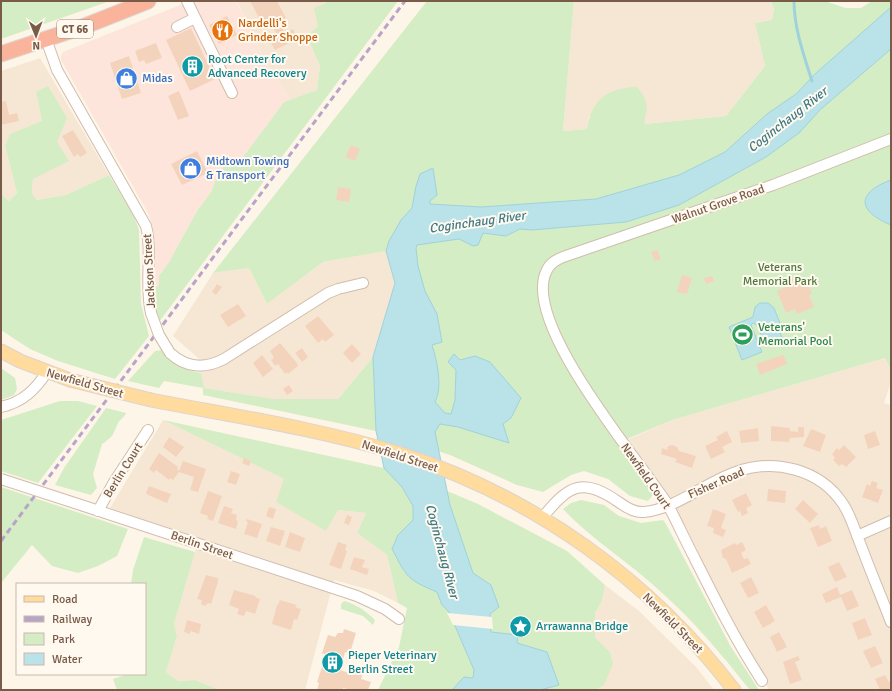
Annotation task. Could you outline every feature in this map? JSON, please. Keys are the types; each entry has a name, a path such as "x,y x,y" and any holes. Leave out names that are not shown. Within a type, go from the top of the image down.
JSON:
{"highway":[{"name":"CT 66","path":"1,54 148,1"}],"main road":[{"name":"Newfield Street","path":"1,351 47,372 70,380 151,400 363,443 440,468 481,485 542,518 582,544 637,587 688,637 734,690"}],"street":[{"path":"187,1 232,93"},
{"path":"177,27 195,18"},
{"name":"Jackson Street","path":"46,39 57,70 146,226 148,240 148,295 151,313 159,335 170,353 178,360 190,365 212,365 224,359 328,293 344,287 363,283"},
{"name":"Walnut Grove Road","path":"546,270 553,262 563,257 768,187 891,139"},
{"name":"Newfield Court","path":"546,270 542,294 545,307 558,340 595,404 668,506 735,637 762,681"},
{"path":"1,407 22,400 39,384 47,372"},
{"name":"Berlin Court","path":"98,511 114,482 148,430"},
{"name":"Fisher Road","path":"542,518 564,495 574,488 585,486 604,492 626,507 640,512 668,506 736,472 761,466 785,467 808,474 828,487 844,505 891,622"},
{"name":"Berlin Street","path":"1,478 357,596 385,609 399,619"},
{"path":"857,536 891,521"}],"shaded area":[{"path":"190,1 238,1 237,3 265,60 290,100 284,102 240,161 225,165 218,174 211,192 197,211 169,262 159,276 159,286 154,287 152,286 155,245 153,228 148,213 61,60 61,56 63,52"},
{"path":"326,1 318,26 307,36 320,66 317,90 290,100 265,60 237,2"},
{"path":"574,1 771,1 774,7 772,20 755,23 765,66 726,116 644,124 647,108 589,116 587,129 563,131"},
{"path":"40,58 109,175 66,195 37,200 32,193 33,179 57,142 36,92 42,121 5,146 17,193 9,201 1,194 1,71"},
{"path":"386,251 395,283 373,357 338,399 274,399 203,388 198,358 173,336 213,273 249,268 267,304 323,262"},
{"path":"885,358 891,370 891,382 884,403 891,405 891,690 769,690 686,530 660,486 627,440 672,420"},
{"path":"163,420 284,479 326,530 337,510 366,513 357,533 387,555 398,603 374,591 334,580 305,690 220,690 195,680 178,681 166,672 177,636 174,624 199,538 110,508"},
{"path":"605,585 639,611 696,667 714,690 595,690 604,685 610,652 595,637 595,613 602,601"}],"green space":[{"path":"1,1 110,1 1,39"},
{"path":"326,1 398,1 159,322 154,300 154,287 159,286 159,276 169,262 197,211 211,192 218,174 225,165 240,161 284,102 317,90 320,66 307,36 318,26 314,8 326,3"},
{"name":"Veterans Memorial Park","path":"427,1 574,1 563,131 587,129 589,119 597,103 609,93 626,88 637,87 644,97 647,108 645,124 726,116 765,66 755,23 772,20 774,8 771,1 824,1 846,8 861,8 872,1 891,1 891,370 885,358 672,420 627,439 660,486 648,501 630,496 608,479 584,471 571,475 543,492 517,485 450,455 376,431 203,395 203,388 164,381 159,388 128,381 155,351 162,350 170,359 179,365 189,370 201,373 204,388 274,399 338,399 373,357 395,283 386,251 323,262 267,304 249,268 213,273"},
{"path":"48,86 67,118 57,142 69,161 33,179 32,193 37,200 66,195 109,175 133,214 139,230 141,304 149,336 115,379 58,361 30,349 1,330 1,194 9,201 17,193 5,146 10,134 42,121 36,92"},
{"path":"1,368 15,378 17,389 14,395 1,400"},
{"path":"60,401 78,401 97,406 38,483 1,471 1,420"},
{"path":"106,408 126,413 118,423 113,435 102,444 93,474 97,488 91,495 55,485 64,468"},
{"path":"163,420 384,468 421,480 478,504 567,551 605,585 602,601 595,613 595,637 610,652 613,664 604,685 595,690 378,690 399,647 407,608 398,603 387,555 357,533 366,513 338,510 326,531 276,502 284,479"},
{"path":"1,487 128,529 117,556 98,566 78,573 52,566 32,545 1,583"},
{"path":"581,500 604,505 619,516 641,523 663,520 731,647 759,690 750,690 707,638 672,602 648,580 586,531 563,509 571,503"},
{"path":"144,537 195,552 174,624 177,636 166,672 178,681 195,680 220,690 117,690 113,679 125,675 146,675 146,583 131,583 133,570"},
{"path":"344,601 361,608 368,613 375,620 373,625 363,616 341,609 341,604"}],"water":[{"name":"Coginchaug River","path":"891,7 891,49 821,109 799,133 766,157 679,205 626,222 532,230 520,229 506,236 483,233 478,245 473,246 459,239 417,245 418,266 425,291 437,314 442,342 432,345 436,359 439,382 439,389 435,402 445,413 451,414 455,400 456,370 448,362 454,354 460,360 475,356 490,362 521,398 511,418 503,424 509,443 458,427 440,424 435,432 450,505 473,573 491,585 499,607 490,614 491,632 518,635 517,643 547,652 559,685 540,690 452,690 464,677 473,678 474,670 449,612 442,605 437,592 419,584 408,576 392,549 398,535 413,520 413,506 402,487 384,468 376,431 373,357 395,283 386,251 389,241 401,220 412,208 420,174 433,168 437,195 430,201 430,204 481,207 596,199 679,175 725,152 767,114 796,94 815,74"},
{"path":"891,180 891,225 872,214 867,208 865,202 871,191"},
{"name":"Veterans' Memorial Pool","path":"760,303 768,303 774,308 781,326 778,327 783,340 766,347 757,325 753,323 751,325 762,352 742,360 729,327 753,317 755,307"}],"pier":[{"path":"447,613 492,617 493,629 453,625"}],"building":[{"path":"250,1 277,1 286,18 279,21 285,33 293,29 298,39 275,50 270,41 278,37 272,25 265,29"},
{"name":"Nardelli's Grinder Shoppe","path":"227,16 237,35 219,44 209,25"},
{"name":"Root Center for Advanced Recovery","path":"191,28 215,79 190,91 166,40"},
{"path":"156,43 162,58 146,64 144,60 139,62 135,51"},
{"name":"Midas","path":"129,56 141,93 122,99 110,63"},
{"path":"179,91 189,116 178,120 168,96"},
{"path":"6,101 9,115 17,113 19,121 1,125 1,102"},
{"path":"73,130 87,153 80,157 78,154 74,157 62,136"},
{"path":"351,145 360,149 355,161 345,157"},
{"name":"Midtown Towing & Transport","path":"197,151 208,173 182,185 171,164"},
{"path":"338,187 351,189 349,202 336,200"},
{"path":"657,250 661,259 655,261 651,252"},
{"path":"682,275 692,278 687,294 677,292"},
{"path":"801,275 806,287 809,286 812,294 809,295 814,307 797,314 795,309 786,313 777,291 786,287 784,281"},
{"path":"712,276 714,281 706,284 704,278"},
{"path":"217,284 222,287 216,295 212,292"},
{"path":"238,304 246,316 228,327 220,315"},
{"path":"318,316 334,335 325,342 323,339 318,343 305,326"},
{"path":"280,343 298,366 288,374 287,372 285,374 278,364 275,366 271,360 274,358 270,351"},
{"path":"352,344 361,354 352,363 343,353"},
{"path":"302,348 308,357 302,362 295,353"},
{"path":"262,355 273,369 263,377 253,363"},
{"path":"783,355 787,364 760,375 756,364"},
{"path":"289,385 293,391 287,395 283,389"},
{"path":"771,426 790,428 790,431 798,432 798,427 804,427 804,437 790,438 789,442 771,441"},
{"path":"758,428 759,441 741,443 739,431"},
{"path":"811,429 826,435 820,452 803,446"},
{"path":"727,431 732,442 722,447 725,452 711,459 705,446 718,440 716,437"},
{"path":"875,431 880,445 868,449 864,435"},
{"path":"169,437 184,447 176,457 163,447"},
{"path":"672,445 677,447 679,451 696,456 692,468 675,462 677,459 661,454 662,448 667,450 668,446"},
{"path":"844,445 856,457 846,467 842,464 839,466 833,460 835,458 832,454 837,448 839,450"},
{"path":"159,453 178,467 177,469 179,471 183,461 206,469 198,492 190,490 194,477 179,472 173,480 170,478 169,480 156,470 154,473 149,469"},
{"path":"244,458 251,461 249,466 242,463"},
{"path":"231,471 240,474 236,485 227,482"},
{"path":"872,481 878,483 876,488 883,490 878,503 862,497 867,484 870,486"},
{"path":"149,486 171,494 167,503 148,495 146,493"},
{"path":"768,489 786,491 785,503 767,501"},
{"path":"208,491 222,496 213,521 207,519 208,516 200,513"},
{"path":"746,493 752,505 746,508 748,513 742,516 740,511 738,512 732,500"},
{"path":"803,500 818,514 810,523 795,509"},
{"path":"224,506 233,509 231,513 237,515 236,519 238,522 236,529 218,523"},
{"path":"269,507 276,509 273,519 266,516"},
{"path":"713,509 726,514 721,528 726,530 723,537 713,533 714,528 707,526"},
{"path":"347,515 352,517 349,525 344,523"},
{"path":"247,519 262,524 257,538 244,534 248,522 246,522"},
{"path":"819,525 820,529 826,526 832,541 818,547 810,528"},
{"path":"271,527 285,531 280,546 266,541"},
{"path":"290,532 305,538 300,552 285,547"},
{"path":"338,542 347,545 345,550 347,551 341,569 329,565"},
{"path":"742,542 746,550 741,553 744,559 748,558 751,564 732,573 726,559 723,558 721,550 735,543 736,545"},
{"path":"354,557 365,560 362,567 369,569 367,575 350,569"},
{"path":"839,562 847,577 835,582 828,567"},
{"path":"206,575 218,578 218,582 211,604 208,603 205,606 201,604 202,600 197,599"},
{"path":"751,577 759,593 748,598 740,583"},
{"path":"837,587 840,595 852,590 859,606 847,611 841,597 826,603 822,594"},
{"path":"234,590 256,596 255,597 260,599 255,614 246,611 244,616 237,614 239,609 229,605"},
{"path":"280,600 297,605 295,607 301,609 297,620 294,619 291,630 272,624 277,605"},
{"path":"766,605 775,621 763,628 754,612"},
{"path":"865,618 872,635 858,640 852,623"},
{"path":"187,620 201,624 199,634 190,631 190,634 184,632"},
{"name":"Pieper Veterinary Berlin Street","path":"344,629 356,633 350,653 345,652 340,670 355,675 356,671 363,673 361,679 371,682 368,690 351,690 343,688 343,690 317,690 319,683 317,682 326,655 322,653 328,635 335,637 338,633 343,633"},
{"path":"779,632 787,647 777,652 770,637"},
{"path":"875,646 883,663 871,668 863,651"},
{"path":"798,656 800,660 795,662 802,680 790,684 783,662"},
{"path":"885,675 889,682 891,682 891,690 880,690 875,679"}],"waterway":[{"path":"794,1 794,11 798,32 812,81"}],"railway":[{"path":"1,541 405,1"}],"place":[{"name":"Nardelli's Grinder Shoppe","path":"223,30"},
{"name":"Root Center for Advanced Recovery","path":"193,66"},
{"name":"Midas","path":"126,78"},
{"name":"Midtown Towing & Transport","path":"190,168"},
{"name":"Veterans' Memorial Pool","path":"743,334"},
{"name":"Arrawanna Bridge","path":"521,626"},
{"name":"Pieper Veterinary Berlin Street","path":"333,662"}]}
